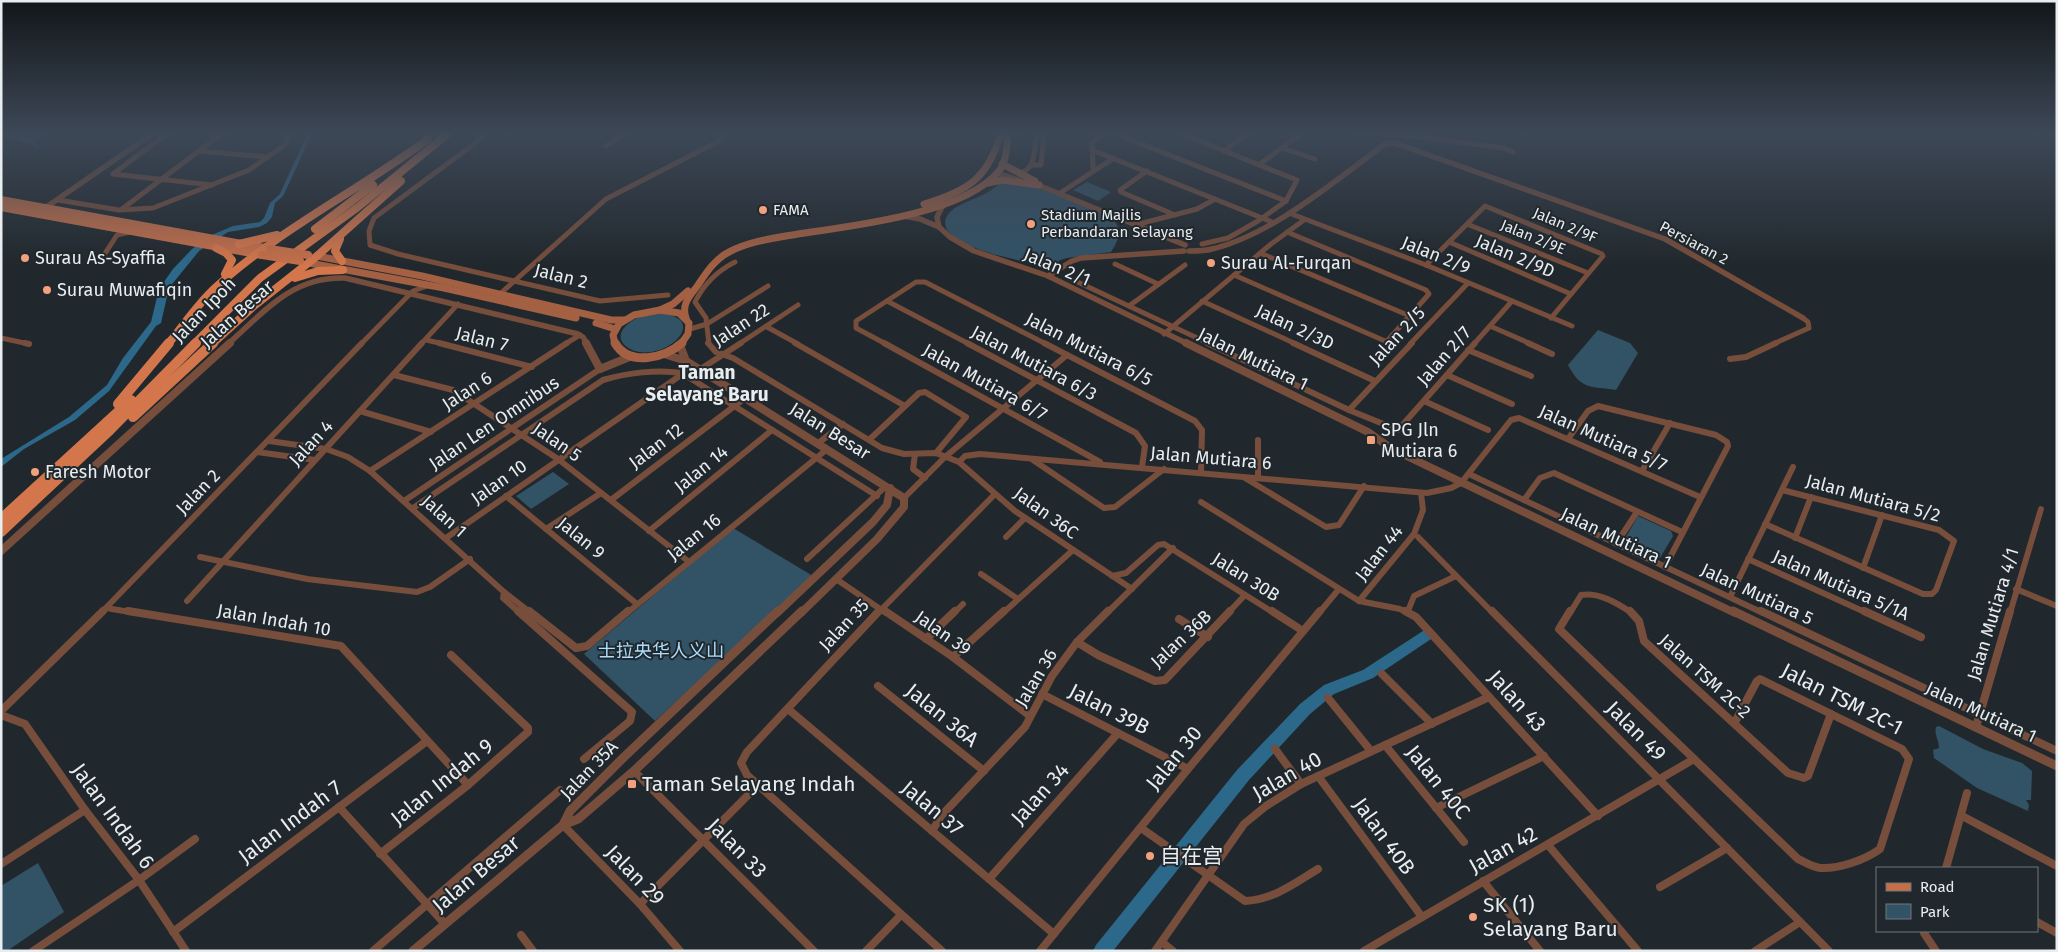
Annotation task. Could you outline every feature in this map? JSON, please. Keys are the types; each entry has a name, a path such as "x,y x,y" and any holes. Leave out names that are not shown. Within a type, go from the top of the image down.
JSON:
{"highway":[{"path":"212,290 284,233 375,176"},
{"path":"296,244 382,176"},
{"name":"Jalan Ipoh","path":"2,524 156,376 243,285 388,176"},
{"name":"Jalan Ipoh","path":"2,524 110,430 260,278 358,207 396,176"},
{"path":"2,524 97,449 306,260 317,256 343,234 404,176"},
{"path":"239,244 284,233"},
{"path":"278,287 309,273 342,266 334,249 343,234"},
{"path":"2,524 114,409 212,290 232,262 229,255 216,248"}],"main road":[{"path":"660,310 682,298 713,259 735,246 762,237 922,205 961,190 981,176"},
{"path":"686,318 679,313 660,310 635,314 624,320 615,329 612,340 617,350 632,356 646,357 664,354 680,345 689,334 690,329 686,318 683,310 685,303 715,264 727,253 765,240 897,216 943,205 969,194 994,176"},
{"path":"1024,176 1039,184"},
{"path":"986,184 1002,180 1039,184"},
{"path":"961,190 969,194"},
{"path":"1,200 125,221 199,241 216,248 263,251"},
{"path":"55,210 54,207 57,200"},
{"path":"1,207 133,232 199,241 239,244 306,260 422,276 615,329"},
{"path":"28,212 45,208"},
{"path":"317,256 342,266 430,286 502,297 597,318 624,320"}],"street":[{"path":"45,208 91,176"},
{"path":"132,176 213,185"},
{"path":"122,209 165,176"},
{"path":"34,206 57,200 122,209 146,210 234,176"},
{"name":"Jalan 2","path":"430,176 374,218 368,229 370,245 380,249 600,301 668,296"},
{"path":"502,297 516,280 606,199 650,176"},
{"path":"1007,176 1039,184 1185,248"},
{"path":"1060,193 1085,176"},
{"path":"1139,176 1120,190 1121,192 1175,215"},
{"path":"1160,176 1272,222"},
{"path":"1224,176 1286,201"},
{"path":"1203,247 1228,238 1286,201 1297,180 1289,176"},
{"name":"Persiaran 2","path":"1289,213 1340,176"},
{"name":"Persiaran 2","path":"1492,176 1665,239 1808,322 1809,328 1746,357 1730,359"},
{"path":"1135,225 1197,209 1215,199"},
{"path":"939,227 936,217 943,205"},
{"name":"Jalan 2/9F","path":"1467,224 1485,206 1491,207 1602,254 1603,256 1588,273"},
{"path":"1048,276 1072,261 1081,258 1166,253 1185,248 1224,246 1289,213"},
{"name":"Jalan 2/9","path":"1289,213 1426,265 1572,326"},
{"name":"Jalan 2/1","path":"897,216 920,219 939,227 950,237 974,251 1048,276 1164,334"},
{"path":"1150,232 1153,225 1159,219"},
{"path":"1164,334 1260,253 1304,220"},
{"path":"1426,265 1467,224"},
{"name":"Jalan 2/9E","path":"1467,224 1588,273"},
{"path":"112,228 112,236 104,251 117,235 133,232"},
{"path":"1234,275 1385,341 1388,340 1429,294 1429,292 1288,232"},
{"path":"1166,253 1172,247 1169,240"},
{"name":"Jalan 2/9D","path":"1449,242 1571,294"},
{"path":"1260,253 1410,316"},
{"path":"735,262 716,273 695,302 706,318 707,343 718,354 733,358 882,448 915,454 936,453 966,417 925,392 919,393 869,440"},
{"path":"1115,264 1158,284"},
{"path":"1129,306 1185,265"},
{"path":"1551,318 1588,273"},
{"name":"Jalan Besar","path":"1,551 289,291 312,281 333,277 413,292 580,335"},
{"path":"1069,278 1350,410"},
{"path":"413,292 414,282"},
{"path":"887,301 921,282"},
{"name":"Jalan Mutiara 6/5","path":"921,282 1196,421 1202,430 1200,472"},
{"name":"Jalan 2/5","path":"1350,410 1468,283"},
{"name":"Jalan 2","path":"1,713 106,608 413,292 430,286"},
{"path":"690,329 707,324 768,286"},
{"name":"Jalan Mutiara 6/7","path":"887,301 856,321 856,328 1103,464"},
{"name":"Jalan Mutiara 6/3","path":"887,301 1034,381 1136,433 1145,446 1142,467"},
{"name":"Jalan 2/3D","path":"1202,301 1375,381"},
{"name":"Jalan 2/7","path":"1350,410 1398,430 1512,301"},
{"name":"Jalan 4","path":"186,601 458,304"},
{"name":"Jalan 22","path":"696,368 724,355 798,305"},
{"path":"1490,326 1552,354"},
{"path":"767,327 904,406"},
{"name":"Jalan Mutiara 1","path":"1164,334 1368,432 1392,449 1461,483 2057,766"},
{"path":"580,335 600,369"},
{"name":"Jalan 6","path":"370,471 580,335"},
{"path":"1,338 29,344"},
{"name":"Jalan 7","path":"426,340 532,367"},
{"path":"680,345 686,361"},
{"name":"Jalan Len Omnibus","path":"404,501 600,369 611,360 617,350"},
{"path":"1468,350 1532,376"},
{"name":"Jalan Besar","path":"664,354 686,361 904,498"},
{"path":"904,498 945,457 1067,355"},
{"name":"Jalan Len Omnibus","path":"600,369 632,356"},
{"name":"Jalan 10","path":"446,538 682,373 696,368"},
{"path":"413,508 608,378 671,370 682,373 877,496"},
{"name":"Jalan 5","path":"394,375 453,390 558,459 688,561"},
{"path":"1446,375 1512,404"},
{"name":"Jalan 12","path":"610,500 744,398"},
{"path":"1424,401 1488,430"},
{"path":"1568,439 1593,407 1600,407 1722,437 1729,444 1665,567"},
{"path":"360,411 431,432"},
{"name":"Jalan Mutiara 5/7","path":"1461,483 1512,419 1524,420 1700,497"},
{"path":"1642,471 1670,423"},
{"path":"817,444 843,424"},
{"name":"Jalan 14","path":"649,531 772,430"},
{"path":"1258,440 1258,477"},
{"name":"Jalan 1","path":"269,441 326,449 348,457 370,471 504,592 571,646 582,648"},
{"name":"Jalan 16","path":"582,648 588,646 688,561 826,450"},
{"path":"257,452 315,460"},
{"name":"Jalan 36C","path":"936,453 959,462 1025,518 1132,589"},
{"path":"915,454 912,469 925,478"},
{"name":"Jalan Mutiara 6","path":"959,462 961,458 971,454 1364,486 1421,493 1446,491 1461,483"},
{"path":"1033,459 1104,508 1109,509 1115,507 1164,469"},
{"path":"1730,597 1793,467"},
{"path":"1524,500 1541,475 1547,472 1554,473 1682,532"},
{"name":"Jalan Mutiara 5","path":"1469,474 2057,752"},
{"path":"1242,476 1326,527 1339,525 1364,486"},
{"path":"807,559 888,487"},
{"name":"Jalan 35A","path":"563,825 570,811 623,758 873,522 887,505 888,487"},
{"name":"Jalan Mutiara 5/2","path":"1765,524 1923,594 1932,594 1936,590 1953,540 1938,530 1782,490"},
{"path":"546,528 601,493"},
{"name":"Jalan 44","path":"1359,601 1414,534 1423,510 1421,493"},
{"name":"Jalan 35","path":"942,951 758,785 748,775 741,763 748,752 882,608 996,494"},
{"name":"Jalan 9","path":"506,496 637,604"},
{"path":"1795,538 1811,497"},
{"name":"Jalan 35A","path":"563,825 578,819 634,771 836,579 877,539 905,504 904,498"},
{"name":"Jalan 43","path":"1201,502 1338,590 1359,601 1408,612 1416,617 1598,816"},
{"name":"Jalan Mutiara 4/1","path":"1976,727 2041,509"},
{"path":"1616,544 1637,512"},
{"path":"1863,568 1882,516"},
{"path":"1006,537 1025,518"},
{"name":"Jalan 49","path":"1418,537 1829,951"},
{"path":"1112,576 1126,573 1158,546 1164,544 1173,548"},
{"name":"Jalan 36","path":"932,831 942,816 1025,727 1052,676 1077,642 1173,548"},
{"name":"Jalan 30B","path":"1173,548 1304,631"},
{"path":"952,657 1073,550"},
{"path":"200,556 306,579 417,592 430,587 470,560"},
{"name":"Jalan Mutiara 5/1A","path":"1748,559 1921,637"},
{"path":"980,574 1018,599"},
{"path":"1408,612 1414,596 1456,576"},
{"name":"Jalan 39","path":"836,579 882,608 952,657 1030,716"},
{"path":"2016,589 2057,606"},
{"name":"Jalan 30","path":"1040,951 1188,768 1338,590"},
{"path":"504,592 503,598 632,712 630,721 584,759"},
{"name":"Jalan TSM 2C-2","path":"1581,595 1595,594 1638,617 1640,620 1640,637 1735,722 1788,773 1804,778 1808,776 1831,714"},
{"name":"Jalan 36B","path":"1077,642 1098,655 1154,681 1166,680 1245,595"},
{"name":"Jalan TSM 2C-1","path":"1581,595 1559,629 1798,859 1811,866 1821,868 1865,859 1874,855 1880,849 1909,758 1902,748 1766,680 1757,681 1735,722"},
{"path":"926,639 963,604"},
{"name":"Jalan Indah 10","path":"106,608 266,632 340,646 468,784"},
{"path":"1179,618 1208,637"},
{"name":"Jalan Indah 9","path":"380,854 468,784 528,732 528,728 451,655"},
{"path":"1382,674 1432,724"},
{"name":"Jalan 36A","path":"878,686 984,771"},
{"name":"Jalan 39B","path":"1042,694 1188,768"},
{"name":"Jalan 40","path":"1156,951 1244,824 1266,806 1318,776 1489,696"},
{"path":"1328,698 1371,751"},
{"name":"Jalan 37","path":"788,709 1054,934"},
{"name":"Jalan Indah 6","path":"1,713 25,724 85,810 139,880 186,951"},
{"name":"Jalan 34","path":"989,879 1118,733"},
{"name":"Jalan Indah 7","path":"174,932 427,741"},
{"name":"Jalan 40C","path":"1385,745 1464,842"},
{"path":"1275,749 1302,784"},
{"path":"1436,808 1544,756"},
{"path":"1658,779 1694,759"},
{"name":"Jalan 33","path":"634,771 814,951"},
{"name":"Jalan 40B","path":"1318,776 1422,917"},
{"name":"Jalan 42","path":"1364,951 1598,816 1658,779"},
{"path":"640,904 758,785"},
{"path":"373,951 560,790"},
{"path":"1946,867 1967,793"},
{"path":"339,807 445,924"},
{"path":"1,864 85,810"},
{"path":"1962,816 2057,866"},
{"name":"Jalan Besar","path":"413,951 563,825"},
{"name":"Jalan 29","path":"563,825 640,904 678,950"},
{"path":"1141,828 1245,901 1256,902 1318,869"},
{"path":"39,949 195,840"},
{"path":"1548,845 1638,951"},
{"path":"1660,887 1727,848"},
{"path":"1483,881 1540,951"},
{"path":"866,951 901,915"},
{"path":"1755,951 1800,922"},
{"path":"2038,923 2057,933"},
{"path":"1924,932 1936,951"},
{"path":"521,935 533,951"},
{"path":"1162,942 1173,951"}],"green space":[{"path":"1087,182 1111,192 1098,201 1073,190"},
{"name":"Stadium Majlis Perbandaran Selayang","path":"1000,183 1033,185 1109,217 1117,225 1119,233 1114,247 1111,252 1060,260 1053,267 984,251 965,244 951,235 945,224 950,212 958,206 990,191"},
{"path":"657,313 673,316 681,321 683,328 680,336 673,343 652,352 639,352 628,348 622,341 621,333 628,324 638,318"},
{"path":"1598,330 1630,343 1638,353 1616,390 1593,387 1582,383 1568,365"},
{"path":"553,472 569,484 531,509 516,496"},
{"path":"1638,516 1671,531 1673,536 1660,558 1654,559 1622,544"},
{"name":"士拉央华人义山","path":"733,528 813,576 655,721 584,654"},
{"path":"1939,726 1983,749 2022,763 2032,771 2031,800 2026,800 2029,805 2028,811 1977,788 1934,758 1933,750 1939,748 1936,727"},
{"path":"38,863 64,912 7,951 1,951 1,886"}],"shaded area":[{"path":"288,176 292,176 283,196 275,203 272,217 267,223 259,227 228,232 199,251 169,288 161,323 156,326 109,391 75,420 24,449 1,467 1,459 69,417 107,385 123,358 151,322 159,289 173,269 192,249 214,234 233,226 260,222 264,218 270,203 280,194"}],"waterway":[{"path":"1180,853 1243,775 1305,709 1329,689 1354,681 1368,674 1426,635"},
{"path":"1102,951 1178,854"}],"place":[{"name":"FAMA","path":"763,210"},
{"name":"Stadium Majlis Perbandaran Selayang","path":"1031,224"},
{"name":"Surau As-Syaffia","path":"25,258"},
{"name":"Surau Al-Furqan","path":"1211,263"},
{"name":"Surau Muwafiqin","path":"47,290"},
{"name":"SPG Jln Mutiara 6","path":"1371,440"},
{"name":"Faresh Motor","path":"35,472"},
{"name":"Taman Selayang Indah","path":"632,784"},
{"name":"自在宫","path":"1150,856"},
{"name":"SK (1) Selayang Baru","path":"1473,917"}],"district":[{"name":"Taman Selayang Baru","path":"707,383"}]}
